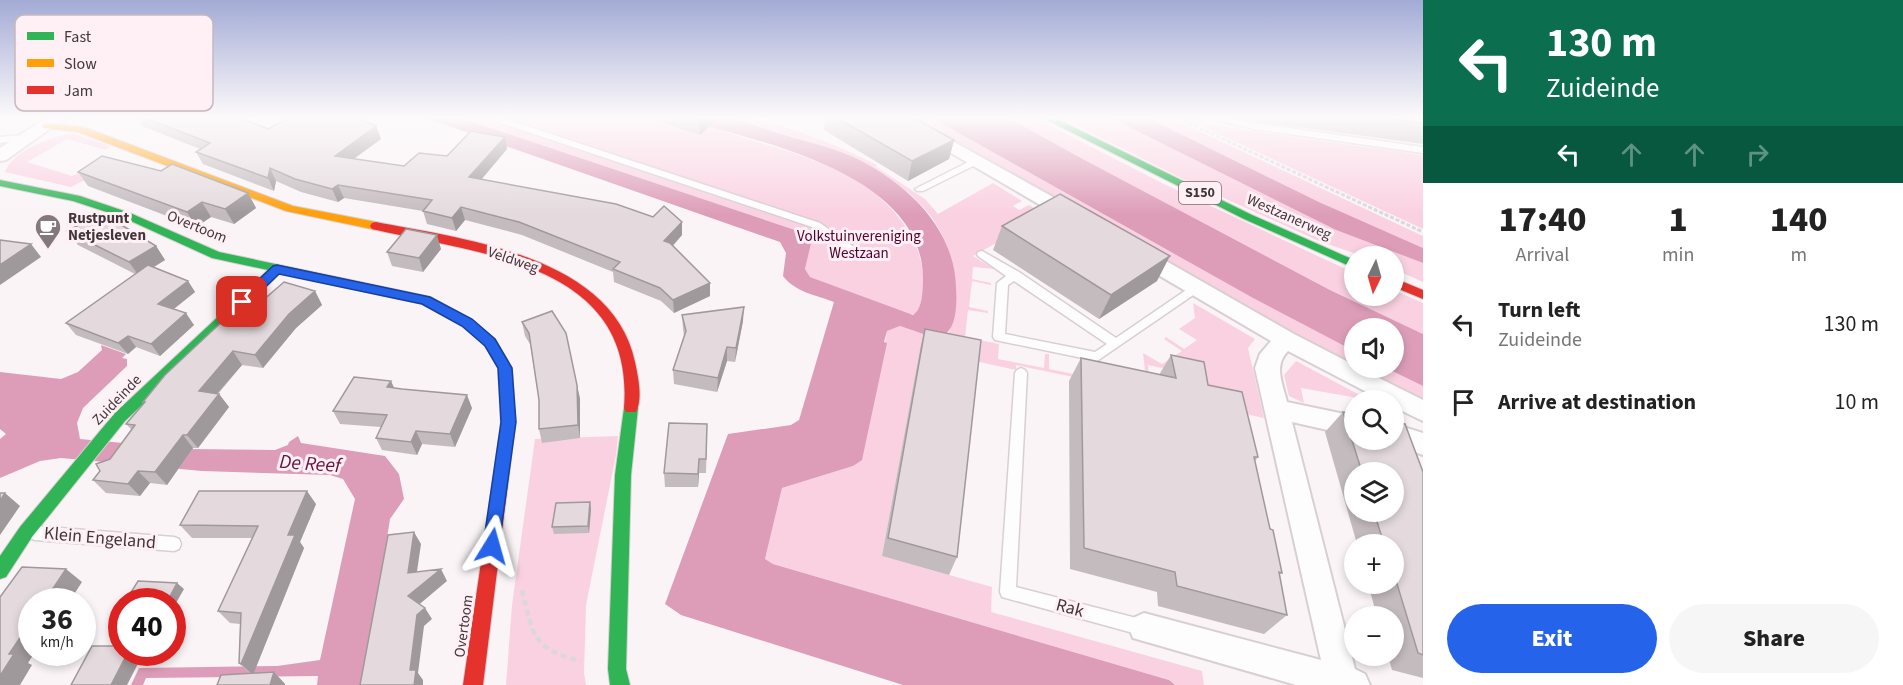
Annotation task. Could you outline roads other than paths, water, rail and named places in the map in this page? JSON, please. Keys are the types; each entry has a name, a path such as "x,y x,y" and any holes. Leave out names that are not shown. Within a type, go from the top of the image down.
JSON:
{"street":[{"name":"Veldweg","path":"138,150 290,209 447,239 531,264 575,287 605,311 627,350 633,392 624,475 617,669 620,685"},
{"path":"956,150 1090,226"},
{"name":"Westzanerweg","path":"1113,150 1248,217 1344,260"},
{"name":"Overtoom","path":"0,183 76,198 126,215 216,255 426,300 475,329 490,342 505,368 509,422 473,685"},
{"path":"1119,243 1286,340 1423,411"},
{"name":"Zuideinde","path":"0,571 26,532 120,417 277,269"},
{"path":"1404,286 1423,295"},
{"name":"Rak","path":"1144,628 1348,683 1277,409 1267,361 1286,340"},
{"path":"1277,409 1344,424"},
{"path":"1404,436 1423,445"}],"lane":[{"path":"591,150 816,225 860,255"},
{"path":"920,189 976,161"},
{"path":"982,254 1116,344"},
{"path":"1015,275 1003,283 999,337 1097,357 1196,289"},
{"name":"Rak","path":"1021,373 1008,591 1144,628"},
{"name":"Klein Engeland","path":"26,532 174,544"}],"water":[{"path":"517,150 556,150 801,232 811,243 805,269 810,277 913,315 921,303 923,277 915,241 895,211 865,187 829,167 787,150 836,150 870,166 907,192 936,225 946,245 953,266 956,288 956,306 952,326 945,334 929,336 900,326 887,331 884,342 887,343 862,460 853,466 782,488 765,559 773,564 1169,680 1175,685 903,685 681,615 665,604 728,434 791,425 799,420 834,302 794,286 783,276 786,253 780,242"},
{"path":"989,150 1066,150 1344,297 1344,306 1364,306 1389,318 1344,318 1344,346 1253,298"},
{"path":"1175,150 1213,150 1319,202 1423,248 1423,263 1404,256 1404,246 1378,246 1336,230"},
{"path":"1404,325 1423,334 1423,386 1404,377"},
{"name":"De Reef","path":"101,345 126,354 122,358 127,359 127,366 83,408 77,423 80,439 188,449 275,450 288,445 298,436 301,443 385,456 399,474 404,499 390,519 364,685 317,685 318,676 146,678 143,685 131,685 139,668 277,666 320,660 355,499 343,479 330,475 202,471 61,458 40,461 0,478 0,439 6,434 0,429 0,372 61,379 78,372 102,350"}],"place":[{"name":"Rustpunt Netjesleven","path":"48,250"}],"park label":[{"name":"Volkstuinvereniging Westzaan","path":"859,244"}]}
